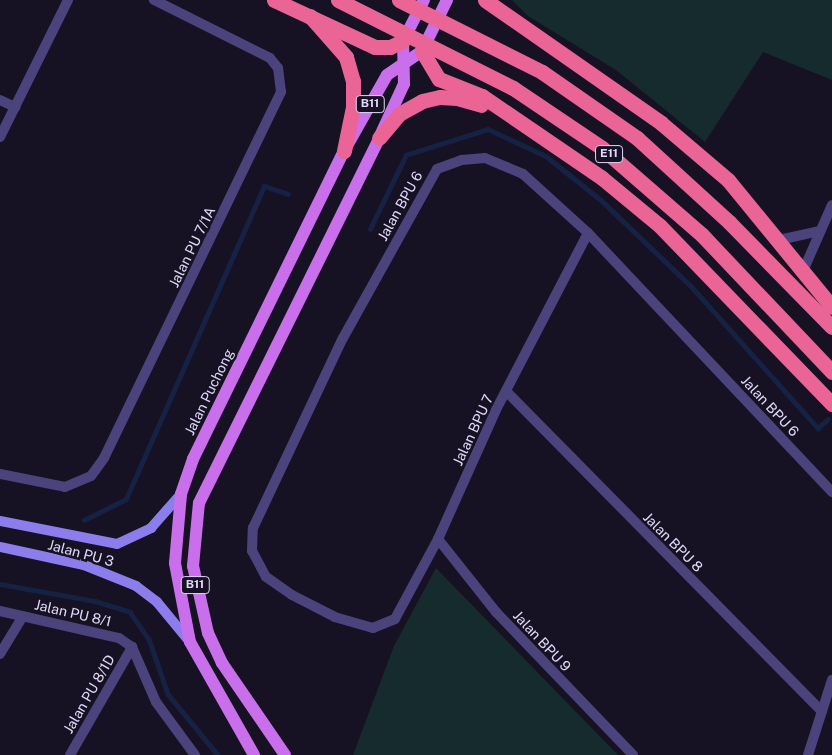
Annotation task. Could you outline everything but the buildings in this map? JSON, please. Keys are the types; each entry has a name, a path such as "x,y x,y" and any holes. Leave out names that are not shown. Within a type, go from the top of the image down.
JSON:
{"highway":[{"path":"274,0 375,47 390,47 403,42"},
{"name":"E11","path":"338,0 513,88 602,148 702,234 832,372"},
{"name":"E11","path":"399,0 542,72 637,138 729,222 832,327"},
{"path":"485,0 662,123 728,180 832,307"},
{"path":"501,0 513,20"},
{"path":"310,16 346,57 353,81 353,108 344,151"},
{"path":"422,51 439,79 482,96 602,178 660,226 781,348 832,404"},
{"path":"380,138 399,114 422,101 440,97 457,98 509,115"}],"main road":[{"name":"B11","path":"285,755 222,663 198,601 192,566 199,503 272,352 380,138 404,84 403,42 424,0"},
{"path":"422,51 447,0"},
{"name":"Jalan Puchong","path":"254,755 190,642 175,563 181,494 193,459 344,151 387,76 403,62 422,51"}],"street":[{"path":"0,137 68,0"},
{"name":"Jalan PU 7/1A","path":"0,474 65,487 91,476 104,458 281,92 278,68 270,58 154,0"},
{"path":"0,100 15,107"},
{"name":"Jalan BPU 6","path":"373,628 335,617 292,595 266,577 252,551 253,528 343,338 437,168 462,160 485,158 523,174 588,232 832,492"},
{"path":"803,271 832,205"},
{"path":"775,236 820,231"},
{"name":"Jalan BPU 7","path":"373,628 395,619 438,539 506,391 588,232"},
{"name":"Jalan BPU 8","path":"506,391 822,711"},
{"name":"Jalan PU 3","path":"0,521 117,544 150,528 181,494"},
{"name":"Jalan BPU 9","path":"438,539 496,612 633,755"},
{"name":"Jalan PU 3","path":"0,547 84,565 136,586 157,602 190,642"},
{"name":"Jalan PU 8/1","path":"0,611 119,638 132,647"},
{"path":"0,654 23,616"},
{"path":"132,647 156,702 195,755"},
{"name":"Jalan PU 8/1D","path":"70,755 132,647"},
{"path":"808,755 832,680"}],"green space":[{"path":"512,0 832,0 832,80 763,52 705,142 616,70 528,16"},
{"path":"436,568 618,755 353,755 394,646"}],"waterway":[{"path":"370,229 406,155 488,129 546,156 601,200 691,286 818,428 828,419"},
{"path":"84,520 126,499 264,186 288,194"},
{"path":"0,584 95,601 130,612 149,639 168,694 218,755"}]}
